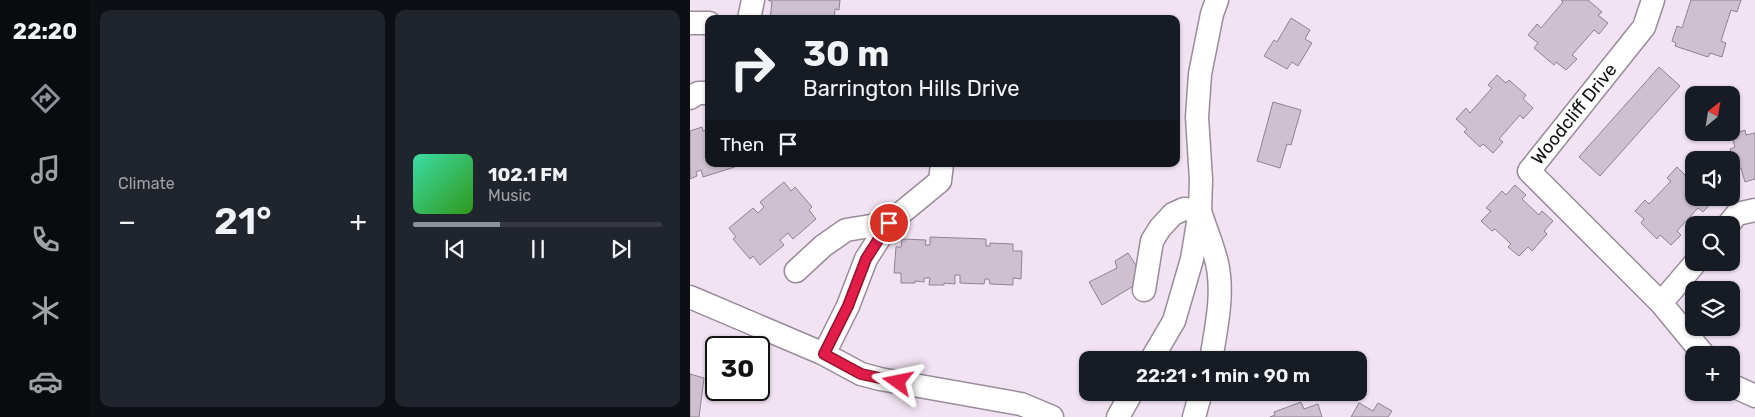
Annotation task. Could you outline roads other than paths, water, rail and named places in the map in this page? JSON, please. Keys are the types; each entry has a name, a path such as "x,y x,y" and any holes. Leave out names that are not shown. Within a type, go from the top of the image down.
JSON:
{"street":[{"path":"750,15 753,0"},
{"path":"1156,351 1174,321 1192,259 1200,211 1201,180 1197,118 1200,74 1212,14 1217,0"},
{"name":"Woodcliff Drive","path":"1653,0 1644,27 1529,171 1661,303 1697,346"},
{"path":"690,23 705,23"},
{"path":"690,98 705,93"},
{"path":"824,354 848,306 866,259 889,223 940,181 942,167"},
{"path":"1144,290 1152,241 1160,228 1173,214 1184,209 1200,211"},
{"path":"1735,216 1755,210"},
{"path":"1200,211 1217,264 1218,322 1213,351"},
{"path":"796,271 823,246 846,230 889,223"},
{"path":"1661,303 1688,271"},
{"path":"690,297 824,354 861,374 1020,404 1049,416"},
{"path":"1740,389 1755,396"},
{"path":"1118,417 1127,401"},
{"path":"1194,417 1198,401"}]}
